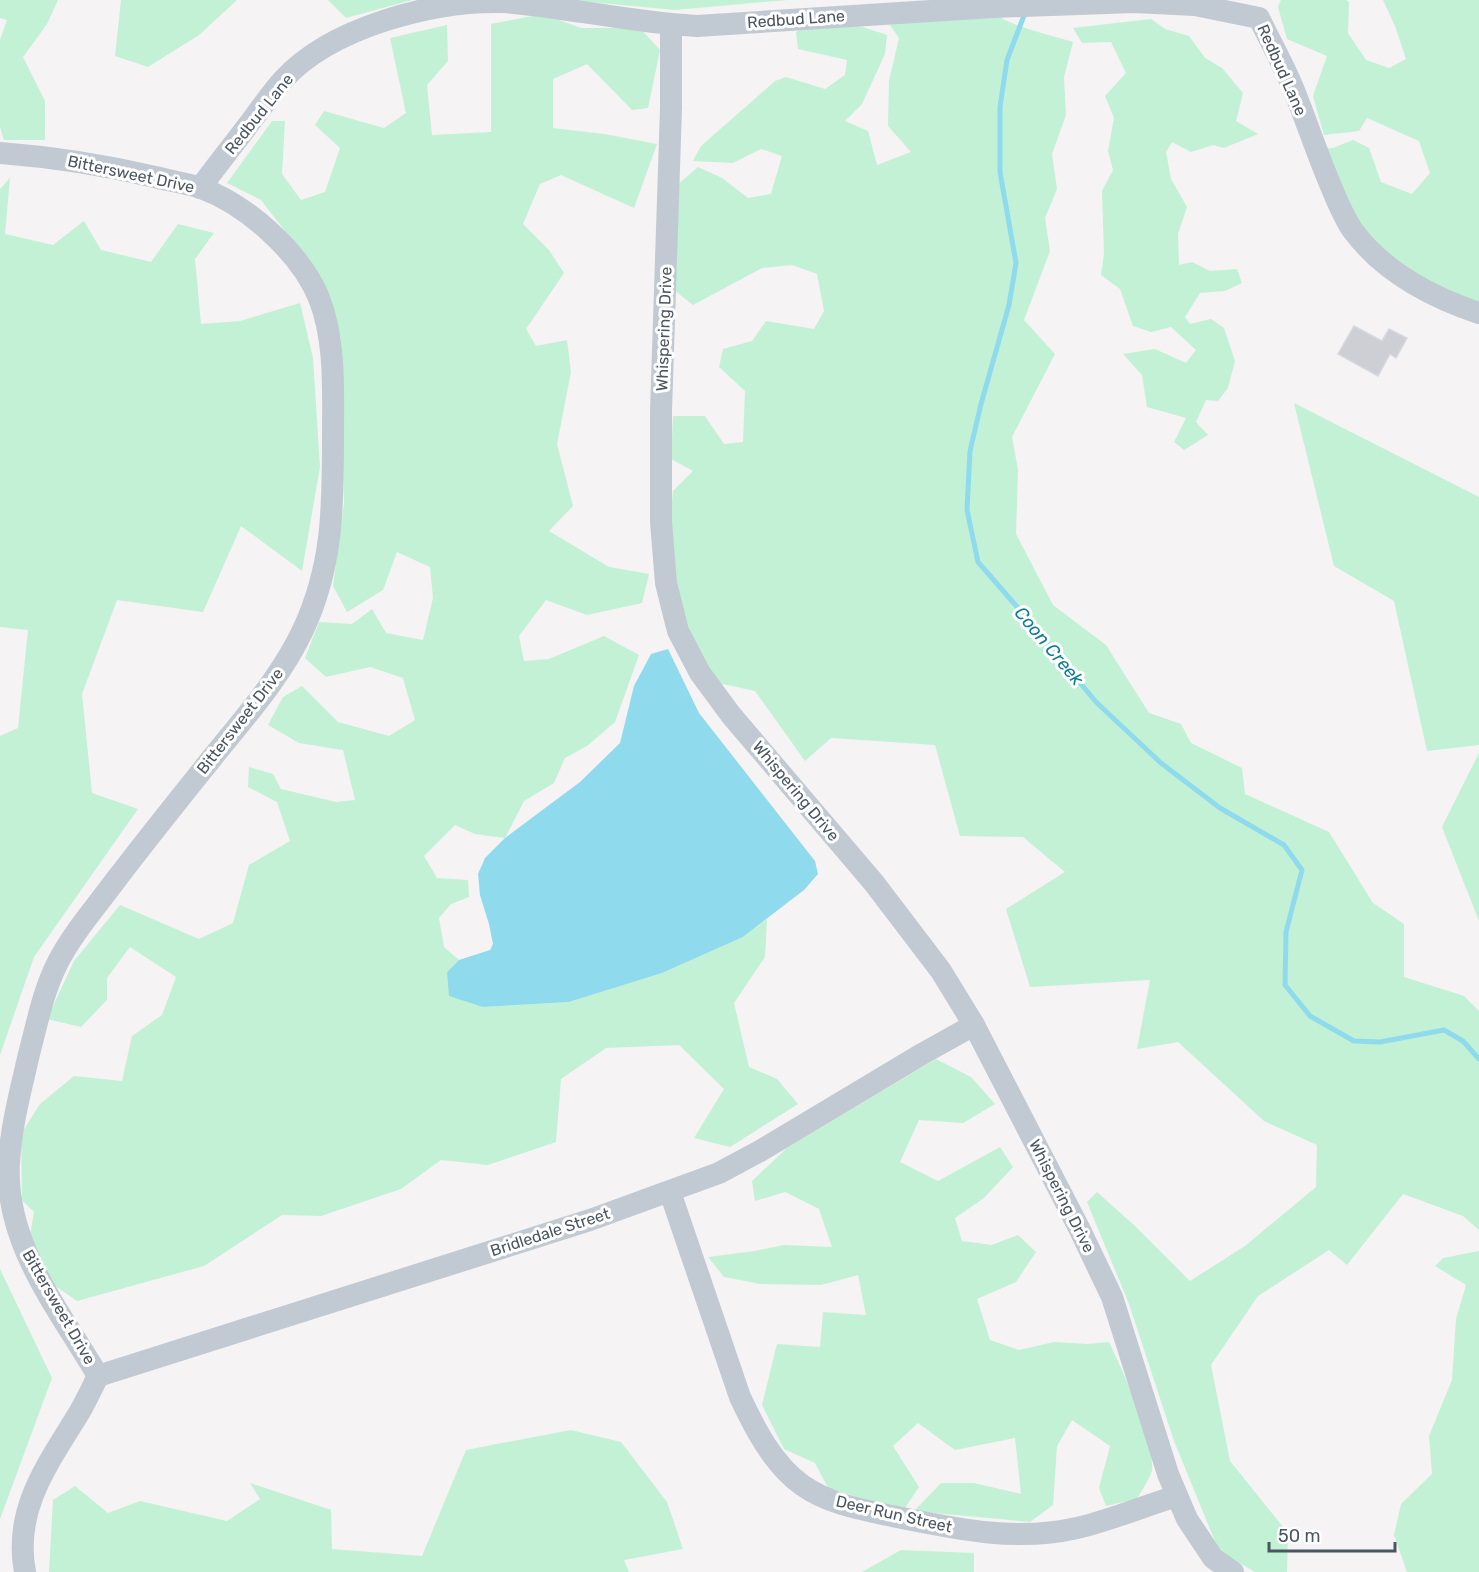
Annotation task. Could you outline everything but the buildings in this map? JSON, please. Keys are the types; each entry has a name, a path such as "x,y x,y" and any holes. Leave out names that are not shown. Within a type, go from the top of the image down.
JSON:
{"street":[{"name":"Redbud Lane","path":"200,188 283,79 310,56 341,37 391,17 455,4 483,1 593,13 671,25 697,26 1028,5 1134,2 1264,9 1320,162 1353,231 1370,251 1394,272 1449,303 1479,313"},
{"name":"Whispering Drive","path":"671,25 671,108 661,411 663,557 670,607 685,648 700,673 731,715 874,883 941,972 974,1026 1080,1230 1112,1297 1160,1451 1177,1496"},
{"name":"Bittersweet Drive","path":"0,153 82,162 200,188 235,205 276,239 306,274 319,298 328,330 331,357 332,523 320,588 303,630 287,660 268,688 76,933 55,967 40,1009 14,1127 9,1163 10,1195 16,1225 26,1251 98,1376"},
{"name":"Bridledale Street","path":"98,1376 396,1282 670,1192 719,1173 974,1026"},
{"name":"Deer Run Street","path":"670,1192 740,1397 752,1423 770,1452 802,1485 828,1499 852,1507 946,1527 999,1534 1037,1533 1077,1528 1177,1496"},
{"path":"25,1572 23,1537 29,1503 40,1476 98,1376"},
{"path":"1177,1496 1187,1519 1213,1558 1233,1572"}],"green space":[{"path":"0,0 58,0 47,24 23,57 45,101 45,140 4,140 0,127 0,40 7,20 0,18"},
{"path":"121,0 237,0 199,35 148,67 115,56"},
{"path":"328,0 412,0 346,18"},
{"path":"569,0 788,0 675,10"},
{"path":"1281,0 1346,0 1349,2 1348,33 1366,60 1389,68 1406,59 1383,0 1479,0 1479,302 1445,294 1367,238 1321,149 1333,148 1353,140 1369,148 1381,182 1412,194 1430,173 1419,141 1367,118 1359,131 1324,135 1313,96 1327,56 1287,39 1278,7"},
{"path":"990,12 1020,26 1073,42 1064,77 1066,115 1052,154 1057,189 1045,218 1050,251 1024,320 1055,354 1012,437 1018,470 1016,534 1053,605 1106,645 1149,713 1181,724 1191,743 1242,768 1245,794 1329,832 1373,903 1404,924 1404,977 1464,996 1479,1011 1479,1230 1463,1216 1403,1194 1347,1265 1329,1250 1258,1296 1211,1365 1230,1461 1288,1533 1287,1572 1255,1572 1219,1551 1174,1441 1129,1304 1087,1202 1097,1192 1190,1281 1245,1246 1316,1187 1317,1145 1264,1121 1178,1042 1137,1049 1150,980 1030,987 1006,909 1065,872 1023,837 960,836 935,745 831,738 805,761 755,691 718,683 688,635 668,539 673,491 693,471 671,459 673,416 705,416 724,444 743,442 745,391 719,367 723,349 752,341 766,321 814,329 824,311 817,274 792,265 762,268 693,305 674,290 676,186 698,167 722,178 748,198 771,194 782,156 761,149 733,163 693,161 701,146 775,81 786,77 825,89 845,75 847,60 798,49 796,32 819,24 841,23 887,35 885,54 862,104 845,121 868,131 877,165 911,152 888,126 889,81 899,38 890,25 900,18"},
{"path":"543,14 581,28 640,28 660,50 648,108 632,110 587,64 553,79 553,128 604,134 657,144 634,208 561,175 540,184 523,224 549,250 564,273 526,329 536,346 567,340 571,372 557,444 573,506 549,531 609,567 649,574 642,603 587,615 546,600 519,636 524,661 549,659 604,636 639,655 615,722 587,746 565,758 554,783 524,801 505,838 475,834 455,825 424,856 437,878 468,880 469,897 451,904 439,918 444,947 459,960 447,972 483,1007 569,1002 662,973 743,937 767,919 765,957 734,1003 749,1067 777,1079 798,1104 730,1147 694,1138 724,1089 679,1045 606,1048 561,1079 556,1142 488,1165 441,1160 401,1189 321,1216 282,1215 204,1266 77,1301 51,1283 29,1242 34,1212 22,1200 21,1134 40,1104 74,1076 122,1081 132,1036 162,1015 176,977 130,947 107,978 107,1000 81,1027 47,1019 74,961 120,905 199,939 233,923 249,865 290,841 277,802 248,787 249,767 273,774 281,789 336,802 355,800 343,750 299,743 268,725 283,697 302,686 338,722 389,736 415,720 403,678 370,667 326,677 305,658 319,622 352,624 372,609 386,633 423,640 433,598 430,567 397,552 383,590 347,612 333,586 344,503 341,338 315,270 261,200 227,183 272,121 285,121 282,174 301,200 325,192 340,148 315,125 324,111 384,128 406,113 390,38 447,25 448,61 427,85 432,135 491,132 491,24"},
{"path":"1151,19 1165,29 1189,36 1205,58 1222,68 1243,93 1236,121 1258,134 1224,148 1213,145 1191,152 1172,142 1166,152 1171,179 1187,207 1178,234 1179,265 1192,262 1210,271 1237,269 1242,283 1225,291 1200,293 1185,317 1190,324 1211,319 1224,328 1235,361 1228,388 1218,401 1206,400 1196,422 1208,435 1184,450 1174,442 1186,418 1147,407 1142,375 1123,354 1155,349 1186,363 1196,350 1171,327 1151,332 1133,326 1120,289 1101,275 1104,254 1102,191 1113,170 1108,151 1114,118 1105,96 1126,73 1111,42 1082,43 1073,28"},
{"path":"10,178 5,234 53,245 84,221 101,250 151,262 178,224 214,233 195,259 201,324 240,321 300,303 313,358 320,467 302,571 241,526 203,612 117,600 82,694 92,793 138,809 34,957 0,1055 0,736 18,728 28,630 0,627 0,189"},
{"path":"1294,403 1479,497 1479,745 1427,751 1394,601 1334,566"},
{"path":"1479,753 1479,921 1442,827"},
{"path":"936,1059 971,1077 995,1104 963,1123 919,1120 900,1162 938,1181 1000,1147 1013,1167 984,1198 955,1218 962,1241 992,1245 1018,1235 1036,1252 1016,1282 977,1299 990,1340 1019,1350 1054,1342 1088,1344 1109,1342 1143,1424 1152,1458 1151,1474 1137,1499 1106,1506 1099,1488 1110,1446 1072,1420 1057,1446 1053,1505 1030,1522 914,1511 941,1483 974,1483 1021,1494 1015,1438 955,1450 918,1423 893,1446 919,1487 903,1511 828,1488 815,1463 784,1449 762,1405 777,1344 820,1347 823,1312 866,1315 858,1275 821,1285 761,1284 724,1277 708,1257 784,1245 832,1247 819,1209 785,1192 755,1201 752,1181 788,1147"},
{"path":"1479,1251 1479,1572 1407,1572 1394,1535 1401,1504 1432,1474 1429,1436 1452,1380 1456,1319 1466,1285 1435,1266 1443,1258"},
{"path":"0,1269 52,1378 0,1519"},
{"path":"571,1430 621,1442 667,1502 683,1549 624,1560 629,1572 49,1572 53,1500 75,1486 108,1513 140,1501 227,1521 260,1499 250,1483 331,1510 332,1549 422,1556 466,1450"},
{"path":"901,1550 974,1553 974,1572 862,1572"}],"water":[{"path":"668,649 699,713 815,861 818,874 804,890 743,937 662,973 569,1002 483,1007 449,996 447,972 459,960 490,950 493,944 480,895 478,874 485,858 505,838 580,782 620,743 634,686 651,654"}],"waterway":[{"name":"Coon Creek","path":"1025,13 1007,60 1000,107 1000,172 1016,263 1009,305 970,451 967,510 978,562 1096,702 1161,763 1220,808 1284,845 1302,870 1286,932 1285,985 1310,1016 1354,1041 1380,1042 1444,1030 1463,1041 1479,1059"}]}
